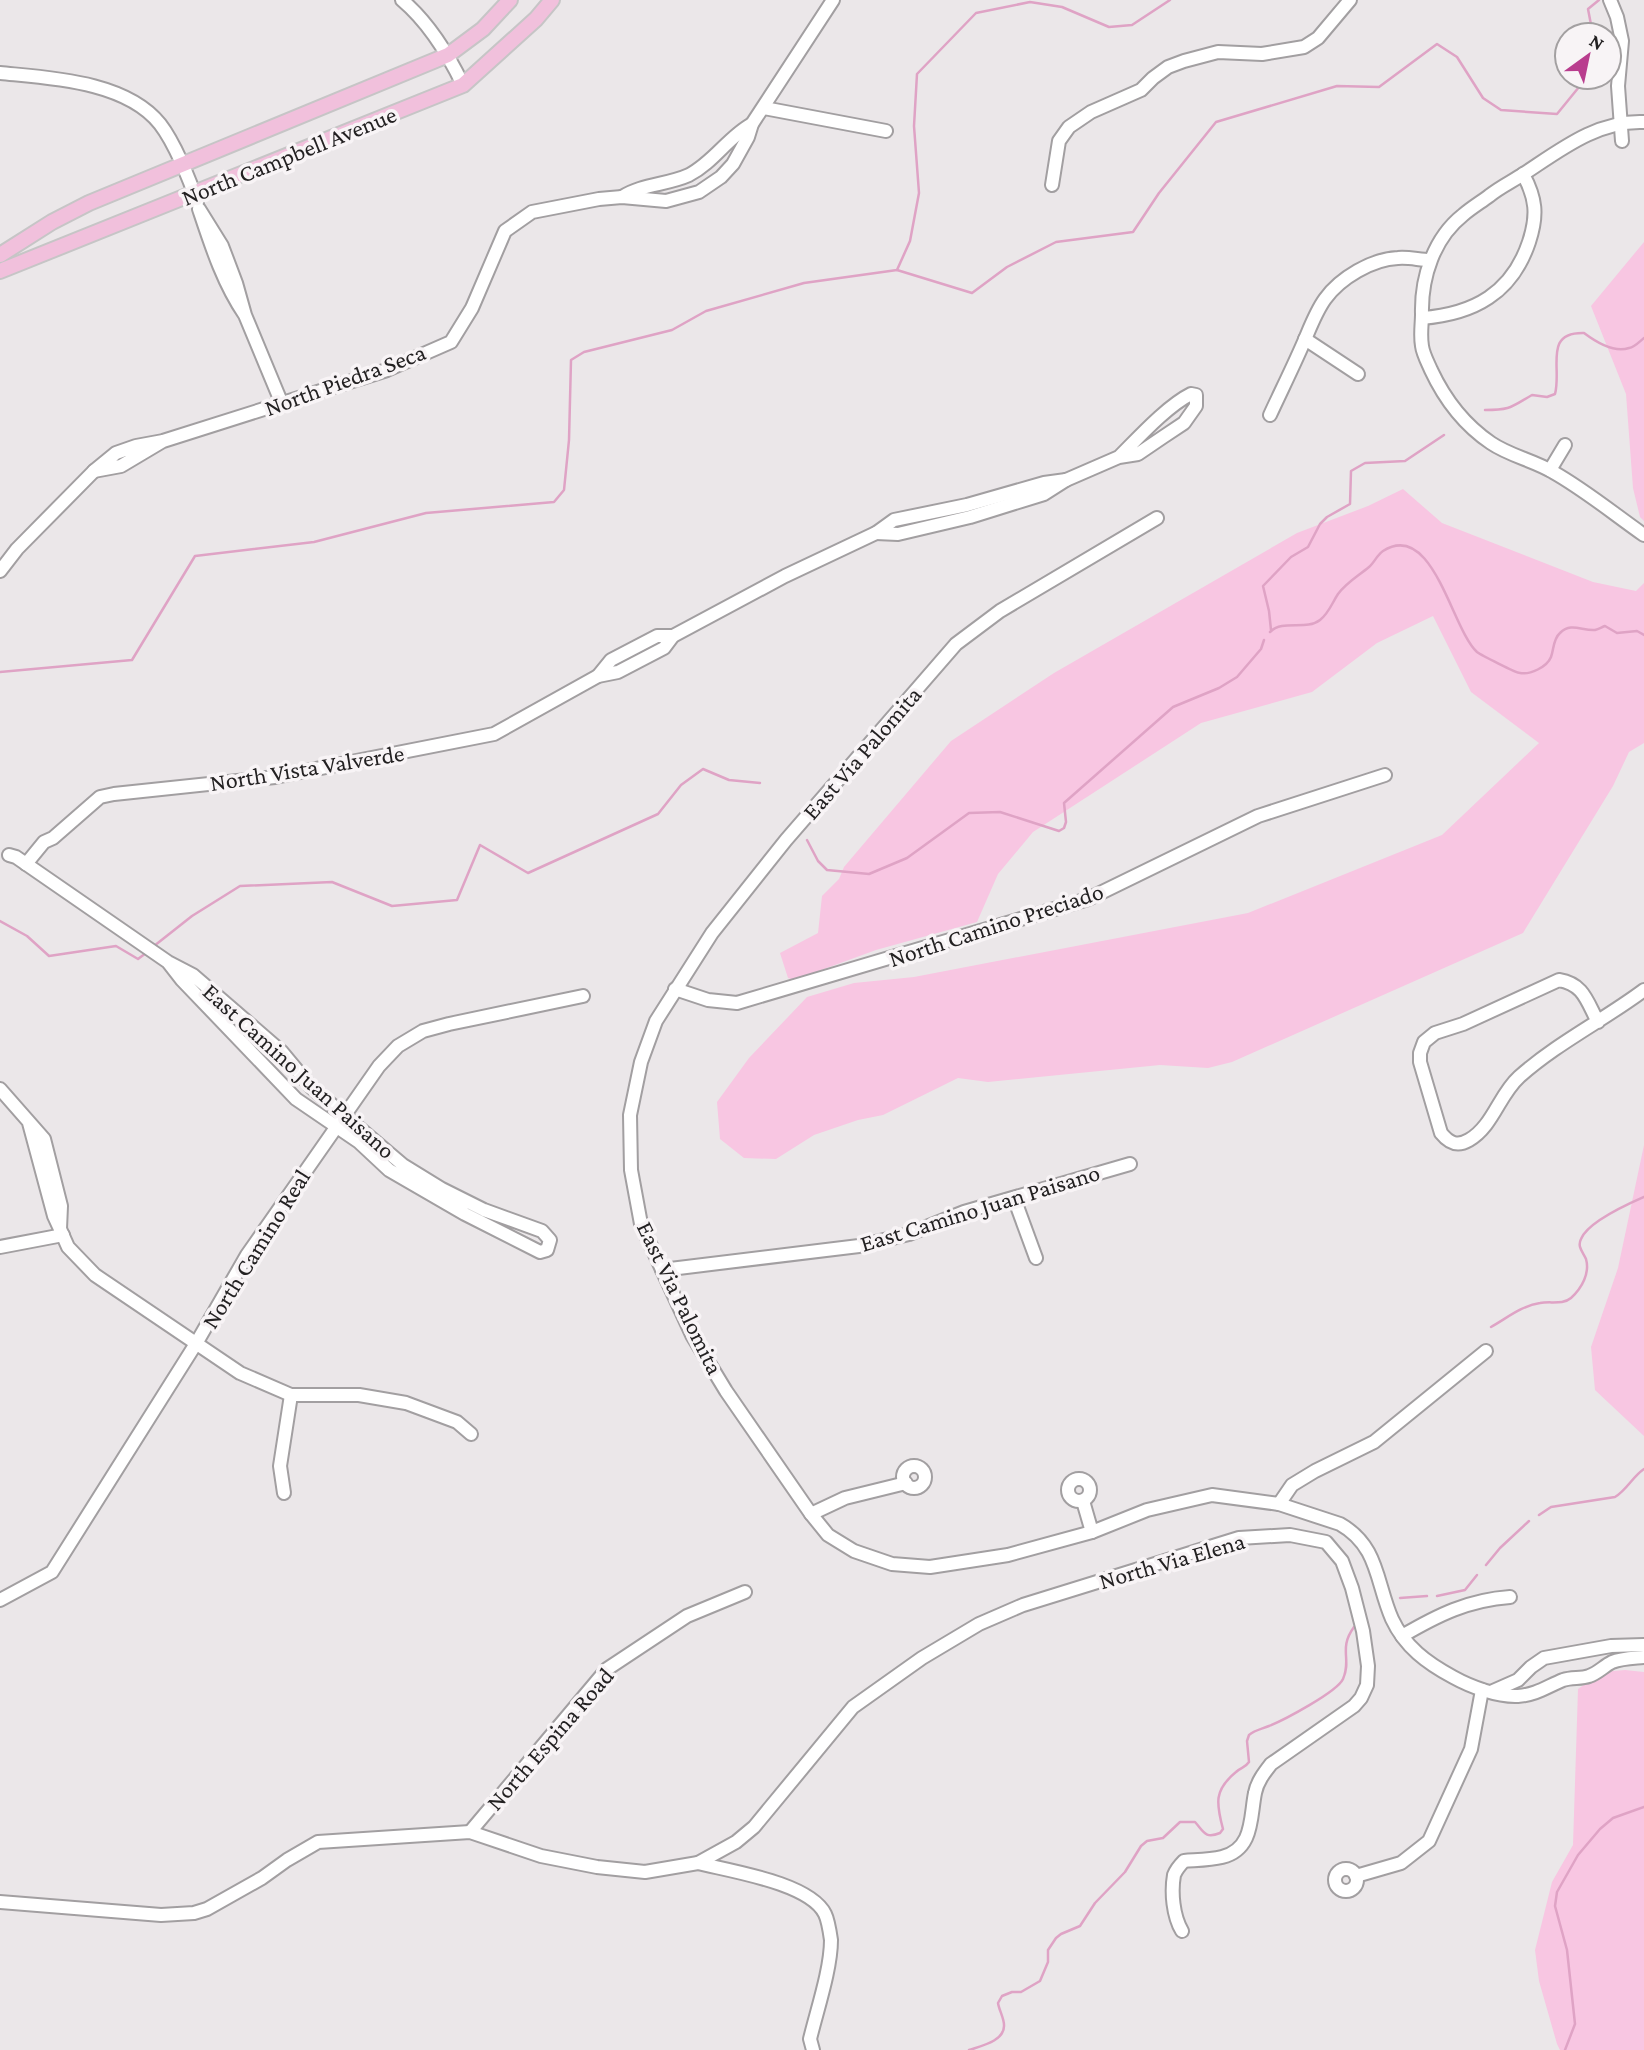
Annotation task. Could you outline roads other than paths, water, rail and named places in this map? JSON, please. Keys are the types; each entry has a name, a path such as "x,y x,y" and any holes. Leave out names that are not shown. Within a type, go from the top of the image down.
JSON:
{"main road":[{"name":"North Campbell Avenue","path":"0,256 52,222 89,203 448,55 483,29 510,0"},
{"name":"North Campbell Avenue","path":"0,271 463,85 536,19 552,0"}],"street":[{"path":"402,0 448,55 463,85"},
{"name":"North Piedra Seca","path":"0,571 17,549 94,471 116,453 163,441 387,370 450,342 472,308 505,231 532,212 622,197 666,201 699,192 721,177 733,164 748,138 752,124 833,0"},
{"path":"1052,185 1059,141 1069,127 1091,112 1140,90 1160,72 1184,61 1218,52 1262,54 1304,47 1318,38 1350,0"},
{"path":"1610,0 1622,41 1618,86 1622,141"},
{"path":"0,72 71,80 100,88 134,103 160,124 182,166 199,209 222,246 244,314 282,404"},
{"path":"764,108 886,131"},
{"path":"1644,122 1620,124 1584,135 1502,186 1461,216 1430,260 1422,299 1422,346 1429,366 1450,405 1463,419 1491,443 1550,470 1644,536"},
{"name":"North Piedra Seca","path":"622,197 633,190 666,184 691,174 722,150 742,129 752,124"},
{"path":"1422,318 1441,317 1462,311 1492,296 1511,279 1528,246 1535,219 1533,191 1523,174"},
{"path":"1270,415 1324,299 1350,276 1367,266 1398,258 1430,260"},
{"path":"1305,339 1358,374"},
{"name":"North Vista Valverde","path":"26,864 44,842 53,838 100,797 275,777 494,734 598,676 618,672 664,648 673,636 785,576 877,533 898,534 970,517 1044,494 1066,480 1119,457 1138,454 1184,423 1196,405 1196,395 1183,398 1119,457"},
{"path":"1550,470 1565,445"},
{"name":"East Via Palomita","path":"1157,517 1000,611 956,644 786,840 712,933 656,1021 641,1062 630,1115 631,1170 641,1224 692,1335 726,1391 811,1514 828,1535 854,1551 892,1564 930,1567 1008,1555 1092,1532 1147,1510 1212,1495 1279,1504 1340,1524 1359,1539 1369,1552 1393,1621 1416,1652 1428,1664 1488,1691 1503,1696 1540,1692 1564,1680 1592,1675 1612,1662 1644,1657"},
{"name":"North Camino Preciado","path":"675,989 708,1000 737,1003 980,933 1088,900 1258,816 1385,775"},
{"name":"East Camino Juan Paisano","path":"3,853 26,864 168,962 193,975 282,1052 340,1121 359,1142 389,1170 540,1252 548,1250 550,1240 542,1231 484,1210 442,1189 340,1121 296,1099 168,962"},
{"path":"1598,1022 1581,990 1569,978 1419,1041 1420,1062 1441,1133 1450,1147 1473,1138 1488,1122 1517,1079 1644,990"},
{"name":"North Camino Real","path":"0,1600 52,1572 197,1342 247,1255 386,1058 413,1035 449,1024 583,996"},
{"path":"0,1089 29,1123 54,1216 68,1247 95,1275 240,1373 291,1395 359,1395 383,1398 448,1418 464,1426 471,1434"},
{"name":"East Camino Juan Paisano","path":"662,1270 859,1246 909,1234 964,1212 1130,1164"},
{"path":"1014,1198 1036,1258"},
{"path":"0,1247 62,1232"},
{"path":"1279,1504 1293,1485 1374,1442 1486,1351"},
{"path":"284,1493 280,1465 291,1395"},
{"path":"811,1514 845,1498 906,1483"},
{"path":"1083,1501 1092,1532"},
{"name":"North Via Elena","path":"698,1863 736,1842 754,1827 853,1707 922,1658 979,1624 1023,1605 1239,1538 1290,1535 1326,1542 1342,1561 1352,1588 1363,1631 1368,1666 1367,1685 1354,1706 1271,1764 1265,1771 1255,1793 1250,1832 1236,1850 1224,1856 1184,1861 1177,1868 1174,1874 1174,1898 1176,1921 1182,1931"},
{"name":"North Espina Road","path":"470,1832 607,1669 687,1616 745,1592"},
{"path":"1402,1636 1429,1620 1467,1604 1510,1597"},
{"path":"1356,1876 1401,1863 1429,1841 1471,1749 1488,1691 1518,1680 1544,1658 1611,1646 1644,1645"},
{"path":"0,1902 161,1914 194,1913 207,1909 251,1884 318,1842 470,1832 541,1856 597,1867 645,1872 698,1863 778,1882 809,1896 825,1913 831,1937 830,1954 810,2039 813,2050"}],"waterway":[{"path":"0,672 132,660 195,556 314,542 426,513 554,502 564,490 569,440 571,360 584,352 672,330 706,311 804,283 897,270 910,241 919,193 914,126 917,74 976,13 1030,2 1062,7 1109,27 1132,25 1170,0"},
{"path":"1590,21 1588,9 1599,0"},
{"path":"897,270 972,293 1007,267 1056,242 1133,232 1159,193 1216,122 1337,86 1379,87 1437,44 1457,57 1483,98 1501,110 1557,114 1576,91"},
{"path":"1485,410 1510,407 1532,395 1547,397 1555,394 1559,345 1563,338 1571,334 1584,333 1600,343 1618,349 1631,347 1644,338"},
{"path":"1271,630 1263,586 1291,557 1308,547 1320,524 1327,517 1350,504 1351,471 1365,463 1405,461 1444,435"},
{"path":"1270,632 1281,626 1308,625 1320,620 1341,590 1383,551 1400,545 1415,550 1428,563 1477,652 1517,672 1533,671 1546,664 1558,635 1568,628 1595,630 1605,626 1617,633 1637,631 1644,635"},
{"path":"807,840 818,861 827,870 869,874 907,858 969,813 1000,812 1059,831 1064,828 1066,822 1064,803 1173,707 1219,688 1237,677 1261,649 1264,640"},
{"path":"154,946 192,916 240,886 332,882 392,906 457,900 480,845 528,873 658,814 681,785 703,769 729,780 760,783"},
{"path":"0,921 27,936 49,956 116,946 138,959 146,953"},
{"path":"1491,1327 1527,1307 1571,1298 1579,1290 1586,1275 1587,1264 1580,1245 1585,1233 1609,1214 1644,1197"},
{"path":"1539,1515 1551,1507 1615,1497 1644,1469"},
{"path":"1486,1565 1529,1521"},
{"path":"1437,1596 1465,1590 1477,1575"},
{"path":"1400,1598 1427,1596"},
{"path":"969,2050 1001,2035 1004,2022 998,2003 1002,1996 1021,1992 1040,1981 1048,1962 1048,1950 1056,1938 1080,1926 1095,1903 1125,1872 1141,1846 1147,1841 1163,1838 1180,1822 1195,1822 1208,1835 1220,1833 1223,1829 1218,1804 1220,1791 1229,1779 1249,1762 1249,1735 1297,1712 1339,1685 1345,1672 1347,1642 1354,1627"},
{"path":"1565,2050 1575,2024 1567,1950 1555,1906 1557,1892 1578,1855 1600,1829 1613,1818 1644,1807"}]}
